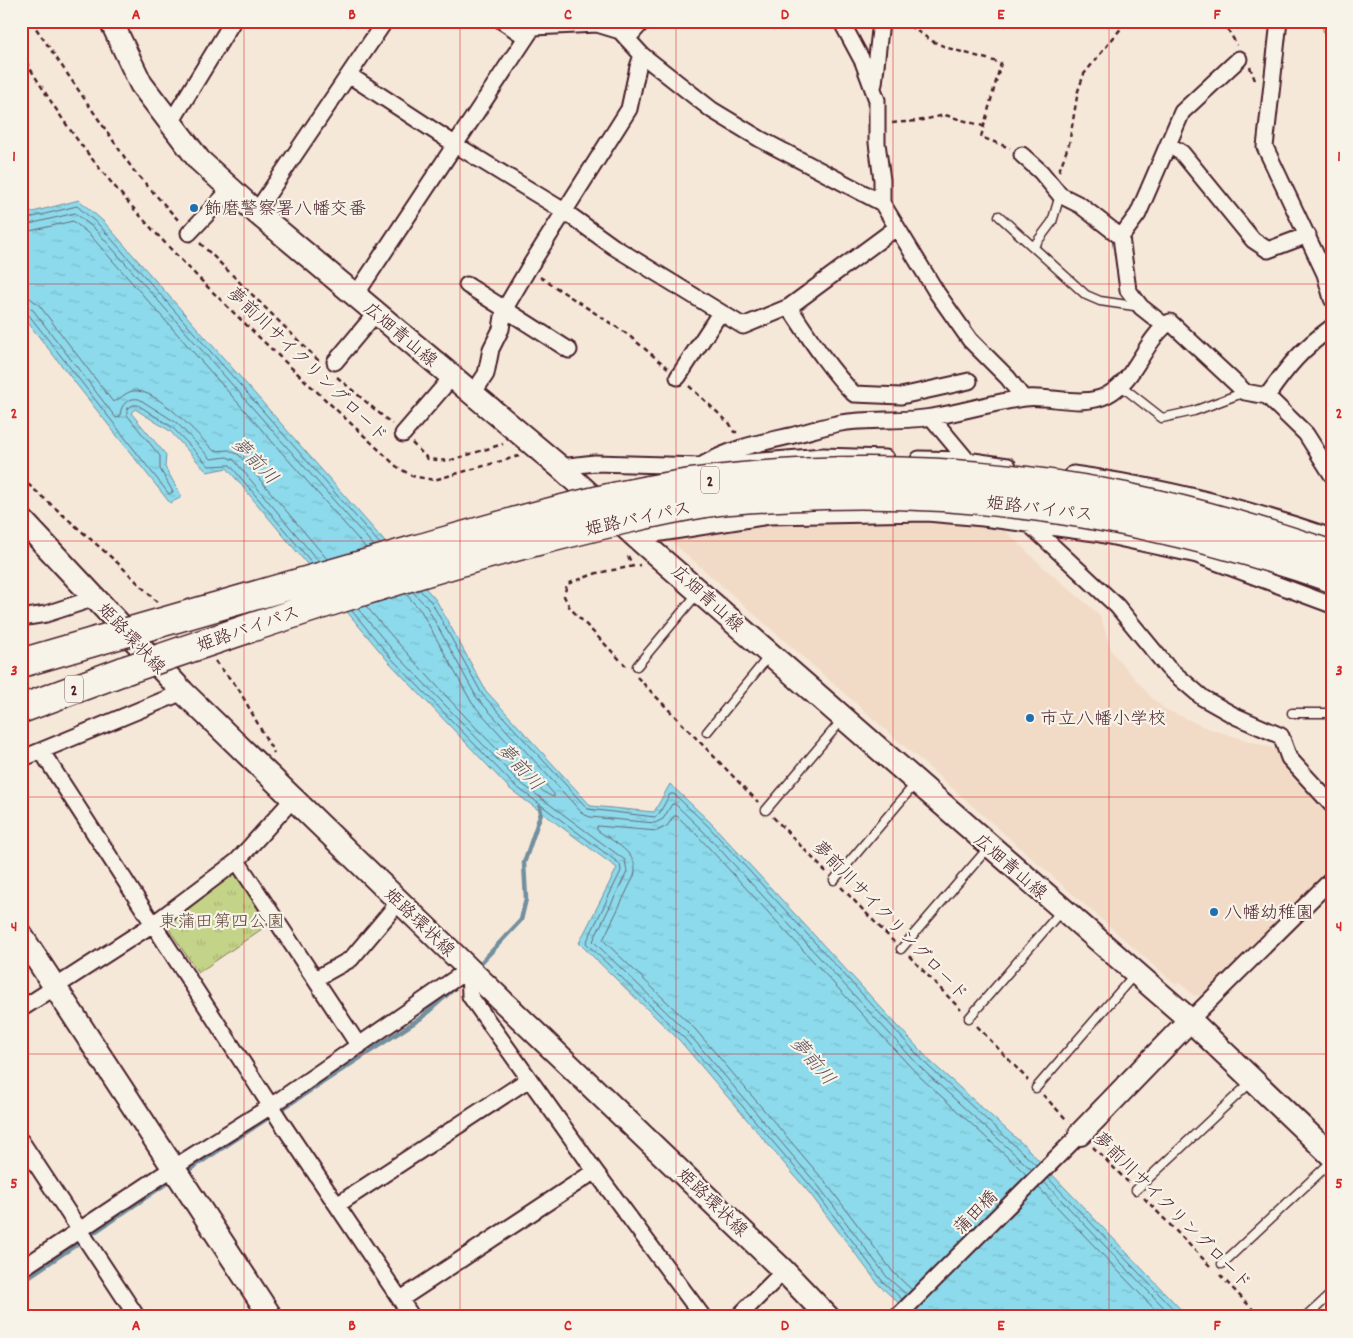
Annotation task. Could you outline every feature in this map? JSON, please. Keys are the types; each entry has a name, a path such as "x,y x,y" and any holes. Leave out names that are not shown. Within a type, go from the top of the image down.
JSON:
{"highway":[{"name":"姫路バイパス","path":"21,663 520,520 631,494 705,481 782,474 863,471 940,474 1073,489 1159,504 1216,519 1332,555"},
{"name":"姫路バイパス","path":"21,708 126,670 442,566 636,516 710,503 781,497 859,494 936,496 1019,503 1154,526 1220,542 1332,578"}],"main road":[{"name":"広畑青山線","path":"110,21 141,84 199,160 256,212 452,377 522,447 560,467 631,544 664,560 989,847 1190,1020 1332,1156"},
{"name":"姫路環状線","path":"21,519 184,692 293,799 784,1271 836,1314"},
{"path":"21,934 271,1317"},
{"path":"1080,1134 1190,1020"}],"street":[{"path":"170,124 233,21"},
{"path":"256,212 385,21"},
{"path":"502,21 526,37"},
{"path":"628,39 643,21"},
{"path":"841,21 863,62 874,88"},
{"path":"881,21 874,88 879,124 877,143 882,180 882,203 896,228 970,340 1008,378 1023,398"},
{"path":"1279,21 1265,147 1325,274 1332,299"},
{"path":"355,296 533,27 596,24 620,31 642,55 712,110 760,139 882,203"},
{"path":"472,395 486,374 491,349 501,329 504,310 629,109 642,55"},
{"path":"1165,326 1141,307 1128,290 1121,237 1138,214 1182,112 1239,58"},
{"path":"348,75 456,146 564,211 614,247 743,326 789,307 896,228"},
{"path":"1169,145 1182,153 1254,240 1268,250 1308,236"},
{"path":"1022,155 1041,172 1056,191 1080,205 1121,237"},
{"path":"189,232 231,189"},
{"path":"467,285 568,350"},
{"path":"789,307 828,360 836,376 854,394 901,396 968,381"},
{"path":"678,377 720,312"},
{"path":"332,368 376,313"},
{"path":"700,466 726,451 842,423 931,417 1023,398 1045,397 1088,400 1106,396 1120,385 1138,365 1144,350 1170,322 1245,392 1267,396 1306,434 1332,476"},
{"path":"1267,396 1285,370 1307,346 1332,328"},
{"path":"403,434 452,377"},
{"path":"931,417 966,460 1030,524 1117,606 1168,668 1203,698 1235,716 1281,736 1289,758 1332,805"},
{"path":"560,467 595,463 700,466 823,456 966,460 1135,483 1208,500 1332,537"},
{"path":"631,544 769,516 927,513 983,518 1095,533 1197,555 1332,606"},
{"path":"21,618 46,614 95,598"},
{"path":"21,759 42,752 184,692"},
{"path":"42,752 281,1122 412,1317"},
{"path":"21,1009 153,924 237,861 293,799"},
{"path":"237,861 359,1046"},
{"path":"1190,1020 1332,879"},
{"path":"315,980 351,959 399,902"},
{"path":"21,1269 80,1230 178,1176 271,1106 468,969"},
{"path":"468,969 470,996 595,1171 704,1317"},
{"path":"337,1205 529,1079"},
{"name":"蒲田橋","path":"897,1317 1080,1134"},
{"path":"21,1141 137,1317"},
{"path":"401,1300 595,1171"},
{"path":"738,1317 784,1271"}],"lane":[{"path":"1034,246 1052,222 1056,191"},
{"path":"999,216 1086,295 1100,301 1141,307"},
{"path":"1120,385 1162,418 1194,411 1245,392"},
{"path":"637,666 700,591"},
{"path":"707,732 770,654"},
{"path":"1292,713 1332,713"},
{"path":"766,810 844,719"},
{"path":"834,880 916,783"},
{"path":"901,948 989,847"},
{"path":"969,1018 1062,910"},
{"path":"1036,1088 1135,973"},
{"path":"1136,1190 1253,1080"},
{"path":"1222,1264 1332,1161"},
{"path":"1306,1317 1332,1293"}],"path":[{"path":"31,21 134,171 189,232 428,459 448,461 522,447"},
{"path":"902,21 932,41 948,48 1001,63 981,138 1005,145 1022,155"},
{"path":"1056,191 1068,144 1078,91 1084,74 1127,21"},
{"name":"夢前川サイクリングロード","path":"21,54 55,109 122,195 189,268 396,466 412,476 434,480 522,447"},
{"path":"879,124 918,121 945,115 983,126"},
{"path":"528,269 627,334 703,397 730,424 734,432 755,433 751,445"},
{"path":"21,478 120,565 161,607"},
{"path":"631,544 633,566"},
{"name":"夢前川サイクリングロード","path":"664,560 597,572 567,584 564,596 570,608 1260,1317"},
{"path":"210,655 238,688 277,758"},
{"path":"836,1314 851,1317"}],"shaded area":[{"name":"市立八幡小学校","path":"933,520 1002,527 1042,566 1100,615 1112,652 1152,698 1165,709 1207,728 1279,750 1286,765 1332,818 1332,866 1202,995 1194,996 1180,983 1176,985 663,534 761,521"}],"green space":[{"path":"1321,21 1332,21 1332,69"},
{"name":"東蒲田第四公園","path":"234,873 269,924 198,973 167,926"}],"water":[{"name":"夢前川","path":"79,200 104,222 436,600 486,691 591,806 654,812 670,784 711,823 931,1062 1026,1147 1188,1317 914,1317 879,1285 811,1195 680,1041 579,943 617,868 510,789 388,661 227,468 207,472 170,431 135,409 131,413 166,455 165,467 182,497 170,503 21,314 21,215"}],"waterway":[{"path":"476,968 521,920 526,899 524,863 541,813 540,807"},
{"path":"184,1173 421,1018 458,985"},
{"path":"21,1282 173,1179"}],"place":[{"name":"飾磨警察署八幡交番","path":"194,208"},
{"name":"市立八幡小学校","path":"1030,718"},
{"name":"八幡幼稚園","path":"1214,912"}]}
